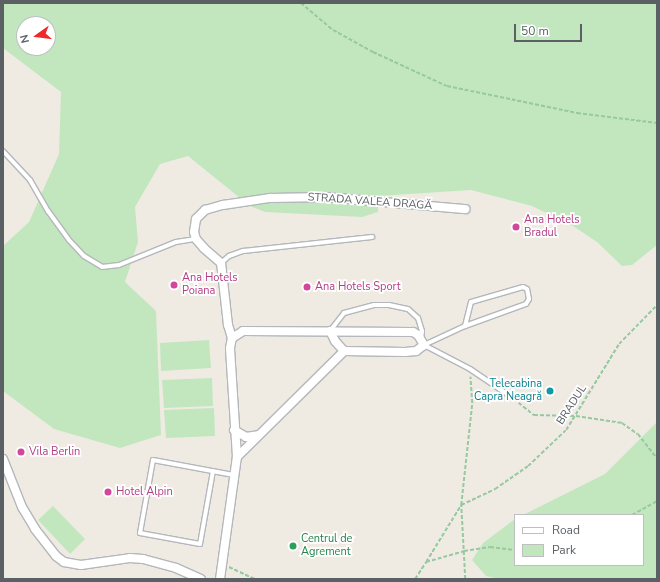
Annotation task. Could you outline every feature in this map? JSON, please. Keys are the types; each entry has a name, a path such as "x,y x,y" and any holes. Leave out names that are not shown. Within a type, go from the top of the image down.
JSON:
{"street":[{"name":"STRADA VALEA DRAGĂ","path":"196,239 196,219 206,210 223,205 270,198 327,197 465,209"},
{"path":"196,239 221,263 228,325 232,338 234,430 237,457 220,579"},
{"path":"232,338 243,331 413,332 423,342 416,350 405,352 344,351 237,457"},
{"path":"330,331 335,341 344,351"},
{"path":"234,430 246,437 258,435"},
{"path":"3,460 22,507 56,556 64,562 82,564 130,558 143,559 158,562 202,579"}],"lane":[{"path":"3,151 30,180 48,211 70,240 84,256 97,265 111,268 176,242 196,239"},
{"path":"221,263 228,256 243,251 372,237"},
{"path":"423,342 526,304 529,299 527,289 522,288 471,302 465,326"},
{"path":"330,331 344,313 374,305 389,305 408,309 418,318 422,331 423,342"},
{"path":"423,342 470,369 510,396"},
{"path":"213,471 200,544 140,533 153,460 213,471 234,475"}],"path":[{"path":"301,3 333,30 373,52 447,86 577,113 657,123"},
{"name":"BRADUL","path":"461,505 495,489 528,466 566,430 619,344 657,306"},
{"path":"466,579 461,505 472,403 470,369"},
{"path":"510,396 534,415 576,416 622,423 638,434 657,458"},
{"path":"634,514 657,500"},
{"path":"415,579 461,505"},
{"path":"426,562 464,551 490,547 514,550"},
{"path":"222,563 255,579"}],"green space":[{"path":"3,3 657,3 657,245 632,265 622,266 597,242 573,226 532,206 471,190 378,196 378,212 362,217 265,212 250,206 188,156 160,164 135,207 138,242 125,282 156,311 161,435 120,448 54,429 3,391 3,246 29,222 59,154 61,92 3,48"},
{"path":"209,340 211,368 161,371 160,343"},
{"path":"212,378 213,406 164,408 162,380"},
{"path":"214,408 215,436 166,438 164,410"},
{"path":"657,422 657,579 500,579 486,576 472,560 483,543 514,520 514,566 644,566 644,514 525,514 605,474"},
{"path":"53,506 85,539 70,554 38,520"}],"place":[{"name":"Ana Hotels Bradul","path":"516,227"},
{"name":"Ana Hotels Poiana","path":"174,285"},
{"name":"Ana Hotels Sport","path":"307,287"},
{"name":"Telecabina Capra Neagră","path":"550,391"},
{"name":"Vila Berlin","path":"21,452"},
{"name":"Hotel Alpin","path":"108,492"},
{"name":"Centrul de Agrement","path":"293,546"}]}
